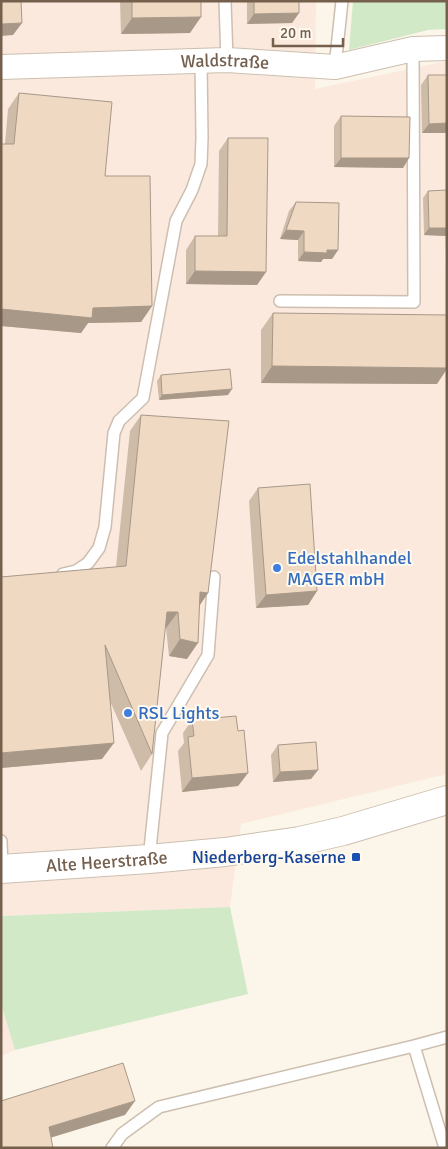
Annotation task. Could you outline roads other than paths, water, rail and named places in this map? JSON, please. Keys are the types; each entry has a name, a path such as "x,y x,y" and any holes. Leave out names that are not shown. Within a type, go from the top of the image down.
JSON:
{"street":[{"name":"Waldstraße","path":"1,66 227,60 335,67 413,49 447,48"},
{"name":"Alte Heerstraße","path":"2,869 225,852 300,841 343,831 447,800"}],"lane":[{"path":"225,1 227,60"},
{"path":"335,67 342,1"},
{"path":"280,301 414,302 413,49"},
{"path":"55,575 76,571 88,563 99,548 105,527 114,433 120,421 143,398 176,221 192,190 200,164 202,138 201,60"},
{"path":"149,859 162,733 208,655 214,577"},
{"path":"1,841 2,869"},
{"path":"112,1148 122,1134 160,1107 447,1037"},
{"path":"414,1046 445,1148"}],"place":[{"name":"Edelstahlhandel MAGER mbH","path":"277,568"},
{"name":"RSL Lights","path":"128,713"},
{"name":"Niederberg-Kaserne","path":"356,857"}]}
